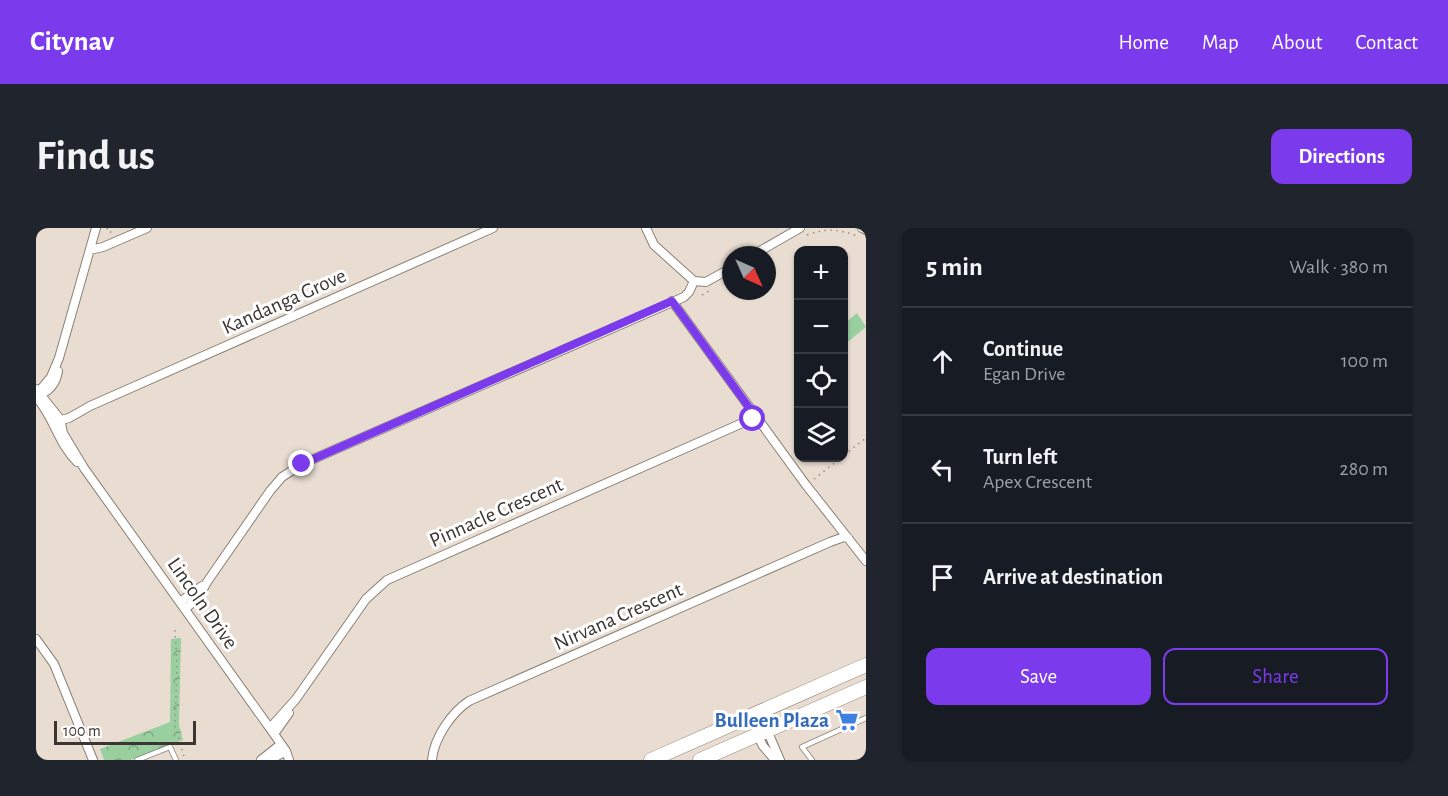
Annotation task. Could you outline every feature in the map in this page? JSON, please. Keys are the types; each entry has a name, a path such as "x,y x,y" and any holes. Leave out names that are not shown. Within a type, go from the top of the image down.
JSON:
{"main road":[{"path":"651,760 866,665"},
{"path":"700,760 866,687"},
{"path":"755,714 762,732"}],"street":[{"path":"37,394 51,377 59,358 96,228"},
{"path":"90,250 103,247 147,228"},
{"name":"Kandanga Grove","path":"58,420 493,228"},
{"path":"646,228 651,241 658,249 694,281 705,282 722,273"},
{"path":"862,228 864,234"},
{"path":"772,246 802,232"},
{"path":"182,606 198,598 270,491 282,477 295,468 672,301 694,281"},
{"path":"672,301 806,485 866,561"},
{"name":"Lincoln Drive","path":"37,394 58,420 62,443 84,468 285,752"},
{"name":"Pinnacle Crescent","path":"272,731 366,599 387,580 756,417"},
{"name":"Nirvana Crescent","path":"432,760 438,739 458,710 469,701 830,542 844,537 848,538"},
{"path":"36,639 54,663 93,760"},
{"path":"762,732 763,746 775,760"},
{"path":"762,732 780,760"},
{"path":"261,760 285,752"},
{"path":"270,760 285,752"}],"lane":[{"path":"812,760 802,747 864,720"},
{"path":"137,760 170,747 176,760"}],"path":[{"path":"107,228 108,232 115,232"},
{"path":"802,232 832,229 864,234"},
{"path":"848,451 866,438"},
{"path":"806,485 836,462"},
{"path":"175,630 177,664 175,726 185,760"}],"green space":[{"path":"857,313 866,327 848,342 848,321"},
{"path":"181,638 179,725 183,740 130,760 104,760 100,749 170,722 171,639"}],"place":[{"name":"Bulleen Plaza","path":"847,720"}],"route":[{"path":"302,464 672,301 756,417 753,419"}]}
